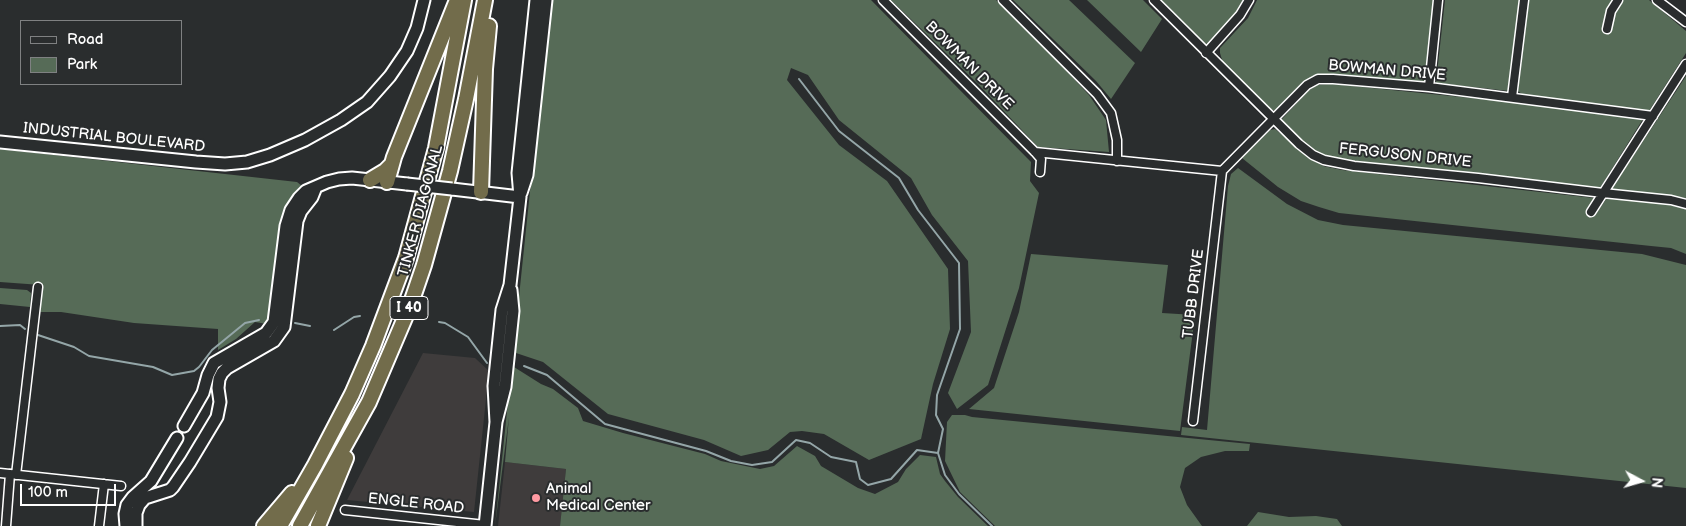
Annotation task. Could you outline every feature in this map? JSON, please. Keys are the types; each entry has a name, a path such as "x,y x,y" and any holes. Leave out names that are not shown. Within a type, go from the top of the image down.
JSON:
{"highway":[{"path":"386,182 457,0"},
{"name":"TINKER DIAGONAL","path":"280,526 338,422 373,346 406,258 436,148 464,0"},
{"name":"TINKER DIAGONAL","path":"300,526 369,402 410,306 424,265 454,153 485,0"},
{"path":"474,191 491,0"},
{"path":"370,180 385,172 392,164"},
{"path":"318,526 369,402"},
{"path":"264,526 315,465"}],"main road":[{"name":"INDUSTRIAL BOULEVARD","path":"0,142 225,164 247,162 270,156 305,140 341,120 367,102 390,76 407,51 417,28 424,0"},
{"path":"520,197 518,174 536,0"},
{"path":"485,525 496,422 505,387 513,311 510,285 520,197 527,174 546,0"},
{"path":"184,426 203,393 210,369 214,363 266,333 274,322 297,222 301,211 312,197 316,187 339,179 352,178 520,197"},
{"path":"136,526 136,513 139,505 145,498 173,487 216,417 220,402 219,379 222,373 227,368 274,340 280,334 284,327 286,271"},
{"path":"126,526 125,514 132,496 151,481 177,438"}],"street":[{"name":"BOWMAN DRIVE","path":"883,0 1035,152"},
{"path":"1003,0 1097,94 1111,113 1117,140 1118,161"},
{"name":"FERGUSON DRIVE","path":"1154,0 1299,144 1313,155 1354,166 1671,200 1686,204"},
{"path":"1206,53 1240,15 1249,0"},
{"path":"1429,87 1438,0"},
{"path":"1512,97 1524,0"},
{"path":"1607,29 1611,11 1618,0"},
{"path":"1657,0 1686,22"},
{"path":"1591,212 1686,64"},
{"name":"BOWMAN DRIVE","path":"1222,171 1308,85 1318,79 1429,87 1653,116"},
{"path":"1035,152 1222,171"},
{"path":"1035,152 1041,159 1040,172"},
{"name":"TUBB DRIVE","path":"1193,421 1222,171"},
{"path":"6,526 38,287"},
{"path":"0,473 121,486"},
{"path":"99,526 104,484"},
{"name":"ENGLE ROAD","path":"345,510 485,525"}],"shaded area":[{"path":"423,353 475,358 489,371 474,512 347,500"},
{"path":"505,462 566,469 560,526 498,526"}],"green space":[{"path":"550,0 871,0 1031,162 1030,181 1039,193 1019,288 988,385 957,409 948,393 971,332 968,261 932,215 911,178 839,120 808,75 791,68 787,80 839,145 887,181 948,269 950,329 933,384 921,439 869,460 824,434 802,431 790,432 768,450 741,456 704,440 608,414 543,362 516,353 514,367 541,384 553,389 578,408 583,421 705,454 721,461 760,469 774,466 797,446 815,456 821,466 858,488 875,494 898,482 906,469 920,455 936,457 940,474 945,481 958,497 988,526 560,526 566,469 505,462 509,417 495,526"},
{"path":"891,0 996,0 1027,29 1089,95 1106,120 1109,152 1038,147 977,83"},
{"path":"1013,0 1069,0 1135,63 1111,99 1096,81"},
{"path":"1087,0 1143,0 1162,19 1141,52"},
{"path":"1160,0 1245,0 1234,17 1209,45 1200,41"},
{"path":"1257,0 1436,0 1427,79 1419,83 1345,75 1315,76 1307,81 1277,111 1269,109 1223,63 1220,53 1220,48 1248,18"},
{"path":"1445,0 1520,0 1509,91 1436,83"},
{"path":"1529,0 1649,0 1686,31 1686,53 1649,111 1523,95 1518,91"},
{"path":"1686,76 1686,198 1611,190"},
{"path":"1332,84 1511,102 1643,119 1600,188 1400,168 1335,159 1316,152 1281,120 1308,91 1317,85"},
{"path":"1275,129 1323,166 1342,170 1594,198 1586,214 1595,215 1607,198 1657,202 1686,209 1686,254 1671,248 1339,213 1319,207 1301,201 1278,187 1242,158 1270,130"},
{"path":"0,149 297,182 302,186 283,215 267,324 255,322 236,339 218,350 218,329 134,323 61,312 40,312 41,285 0,282"},
{"path":"1238,168 1287,204 1318,220 1343,225 1642,254 1686,265 1686,488 1181,435 1182,427 1207,430 1228,186 1231,174"},
{"path":"1031,254 1168,265 1162,313 1195,315 1180,431 969,409 994,388 1019,312"},
{"path":"0,288 27,290 31,293 30,307 0,304"},
{"path":"952,415 1250,444 1249,451 1225,451 1201,457 1185,468 1180,487 1187,505 1202,526 995,526 960,492 945,461 947,422"},
{"path":"1258,512 1289,517 1316,516 1337,519 1342,526 1247,526"}],"waterway":[{"path":"799,79 839,131 899,178 918,210 959,263 960,329 937,395 936,415 943,429 938,453 945,475 959,494 992,526"},
{"path":"334,330 354,317 360,316"},
{"path":"38,335 74,347 89,356 153,367 172,375 194,371 212,350 245,323 259,320"},
{"path":"439,322 445,323 468,337 487,363"},
{"path":"295,323 310,326"},
{"path":"0,326 20,325 25,329"},
{"path":"524,366 547,375 605,424 706,451 731,461 752,465 772,462 796,440 810,443 831,457 856,462 860,479 868,485 891,479 917,450 938,453"}],"place":[{"name":"Animal Medical Center","path":"536,498"}]}
